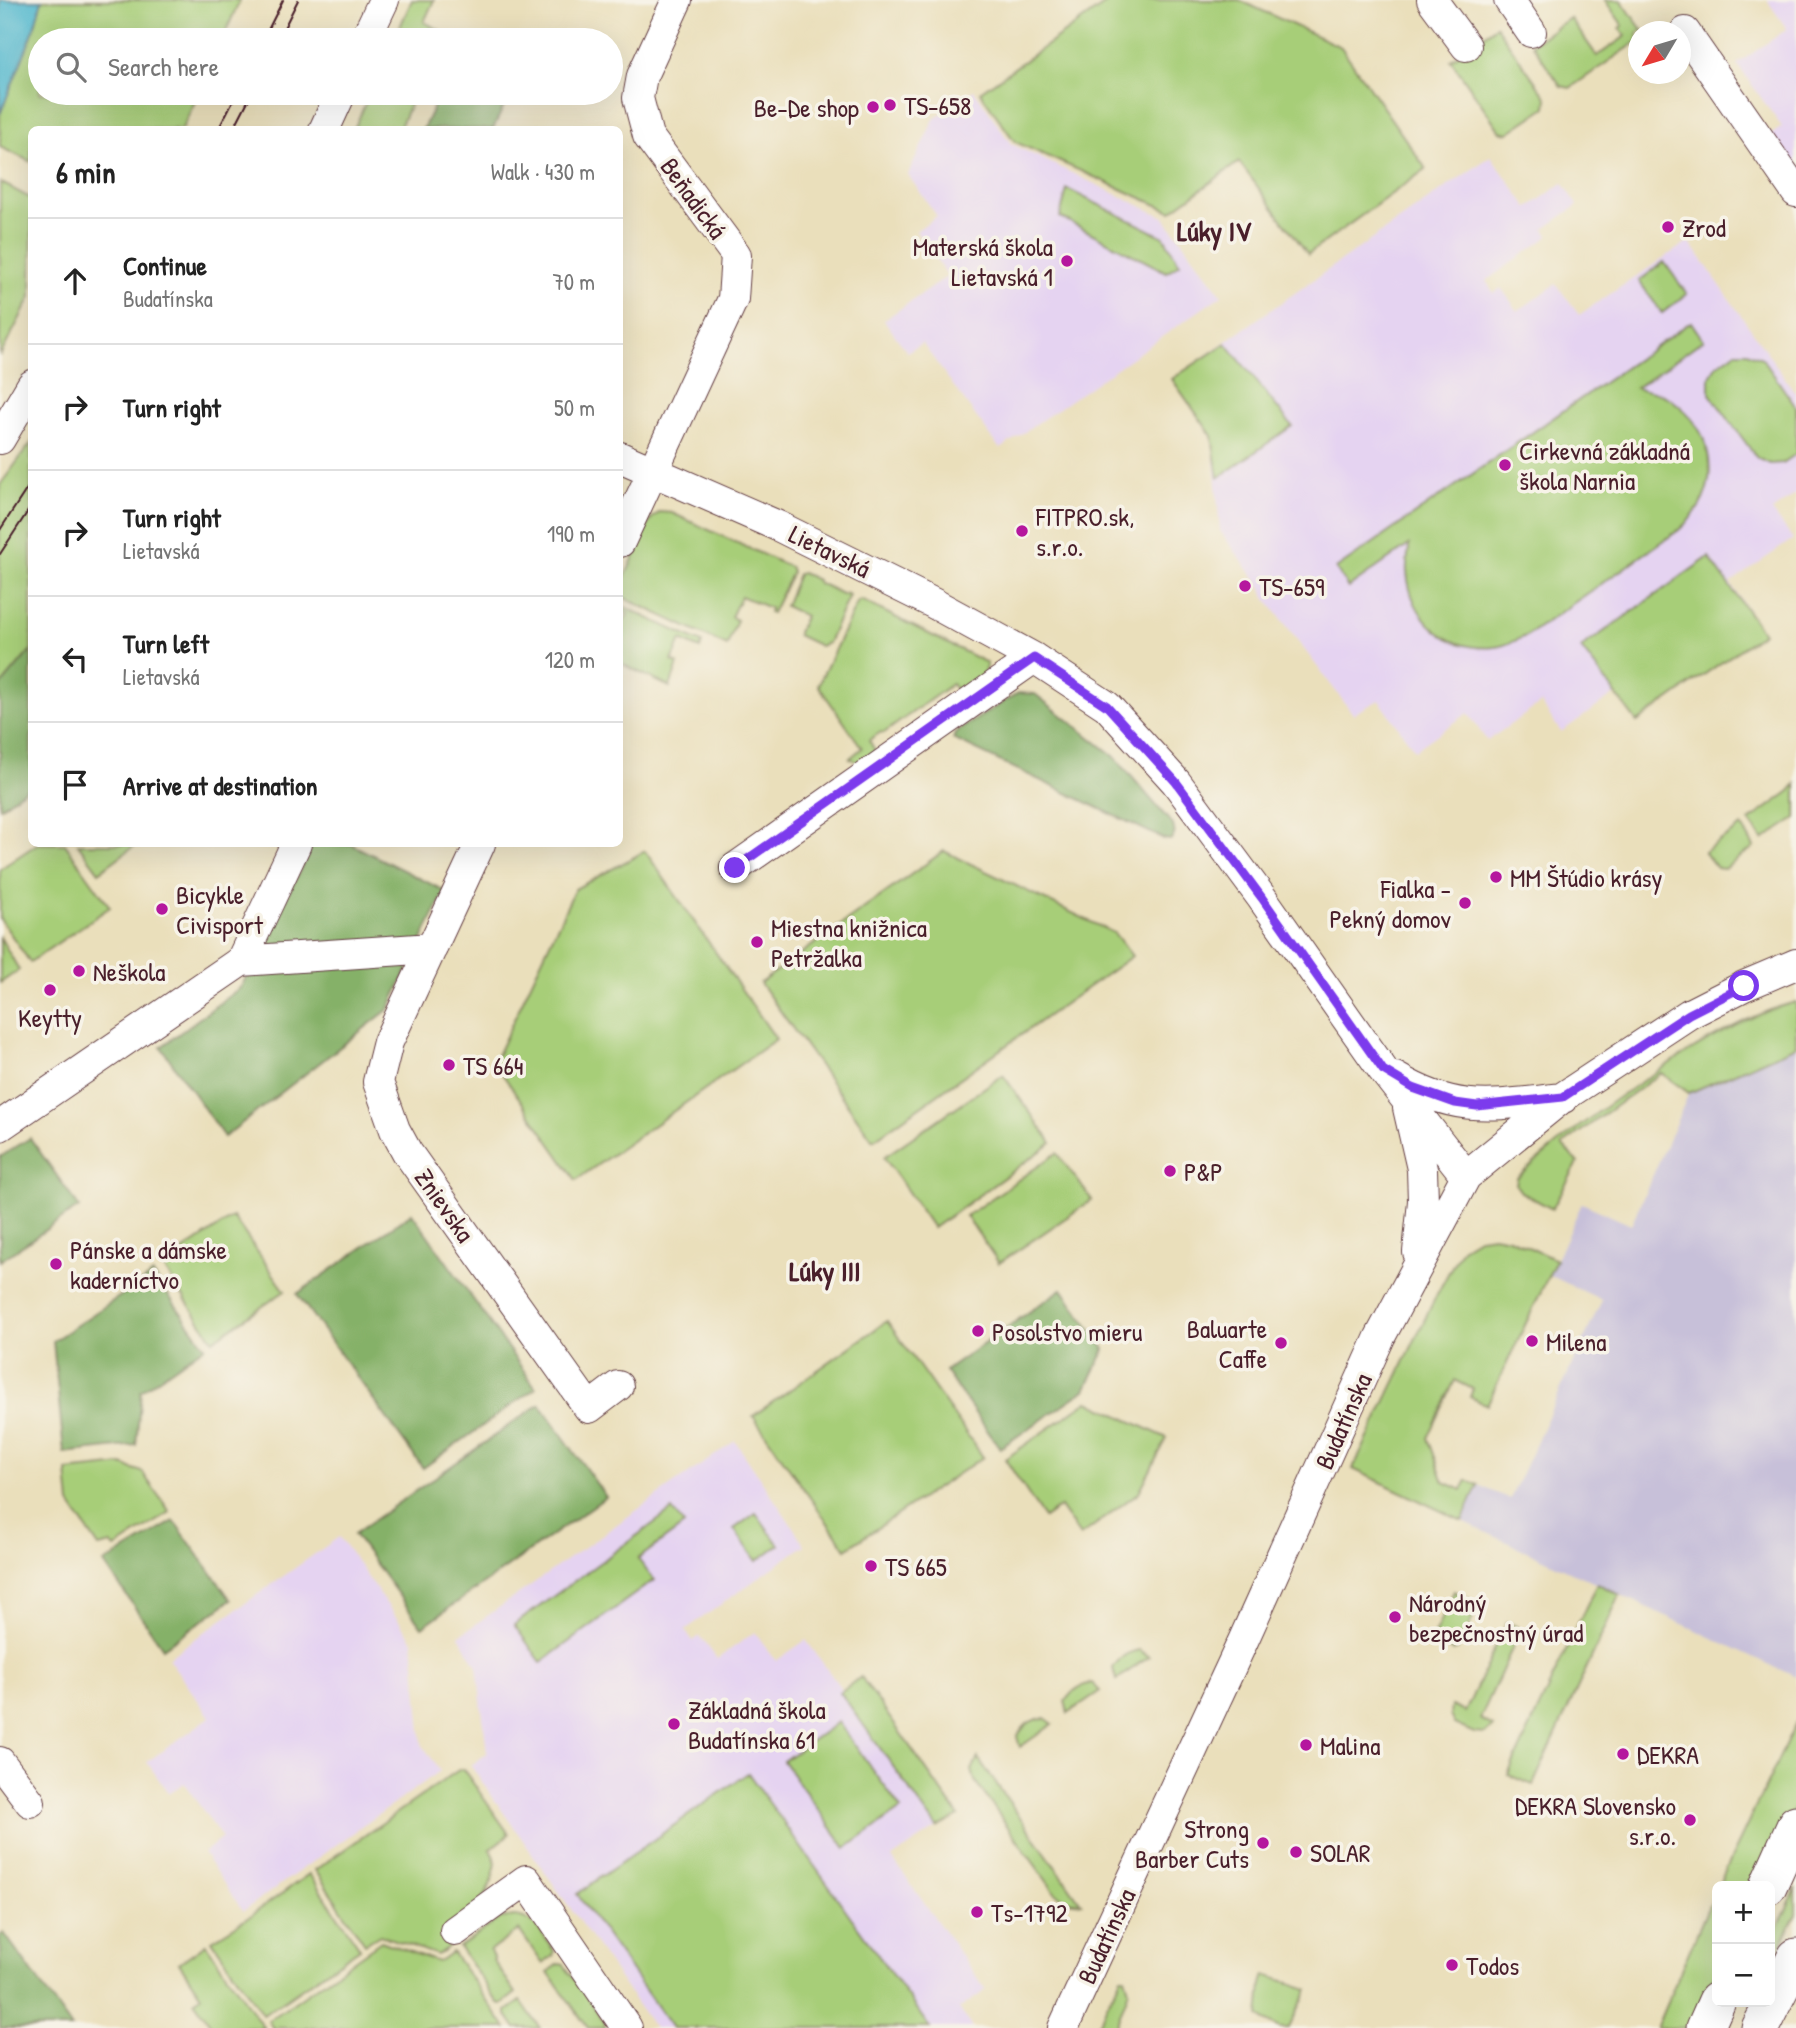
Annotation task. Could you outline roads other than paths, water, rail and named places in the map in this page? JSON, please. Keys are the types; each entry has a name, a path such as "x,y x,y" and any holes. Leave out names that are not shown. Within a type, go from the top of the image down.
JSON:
{"main road":[{"path":"1770,1881 1796,1824"},
{"path":"1760,2028 1796,1957"},
{"path":"1705,2028 1714,2007"}],"street":[{"path":"371,28 384,0"},
{"name":"Beňadická","path":"652,472 733,299 736,254 648,136 638,98 642,76 677,0"},
{"path":"1432,0 1466,46"},
{"path":"1509,0 1531,32"},
{"path":"1691,41 1796,192"},
{"path":"326,126 335,105"},
{"path":"0,439 28,392"},
{"name":"Lietavská","path":"623,458 815,544 1034,658 1107,706 1176,782 1262,898 1383,1070 1466,1176"},
{"path":"623,535 652,472"},
{"path":"735,868 1034,658"},
{"path":"0,1126 241,961 295,847"},
{"name":"Znievska","path":"479,847 388,1042 378,1082 395,1130 408,1152 589,1408 618,1386"},
{"path":"241,961 432,948"},
{"name":"Budatínska","path":"1063,2028 1237,1654 1380,1337 1466,1176 1563,1097 1689,1014 1796,964"},
{"path":"1383,1070 1413,1088 1455,1103 1477,1106 1563,1097"},
{"path":"1407,1101 1422,1169 1423,1201 1414,1274"},
{"path":"0,1762 30,1802"},
{"path":"455,1931 526,1880 627,2028"}],"water":[{"path":"0,0 42,0 34,28 28,28 28,45 0,114"}],"tram line":[{"path":"269,28 283,0"},
{"path":"284,28 298,0"},
{"path":"220,126 231,105"},
{"path":"235,126 246,105"},
{"path":"0,530 28,487"},
{"path":"0,554 28,511"}],"place":[{"name":"TS-658","path":"890,105"},
{"name":"Be-De shop","path":"873,107"},
{"name":"Zrod","path":"1668,227"},
{"name":"Materská škola Lietavská 1","path":"1067,261"},
{"name":"Cirkevná základná škola Narnia","path":"1505,465"},
{"name":"FITPRO.sk, s.r.o.","path":"1022,531"},
{"name":"TS-659","path":"1245,586"},
{"name":"MM Štúdio krásy","path":"1496,877"},
{"name":"Fialka - Pekný domov","path":"1465,903"},
{"name":"Bicykle Civisport","path":"162,909"},
{"name":"Miestna knižnica Petržalka","path":"757,942"},
{"name":"Neškola","path":"79,971"},
{"name":"Keytty","path":"50,990"},
{"name":"TS 664","path":"449,1065"},
{"name":"P&P","path":"1170,1171"},
{"name":"Pánske a dámske kaderníctvo","path":"56,1264"},
{"name":"Posolstvo mieru","path":"978,1331"},
{"name":"Milena","path":"1532,1341"},
{"name":"Baluarte Caffe","path":"1281,1343"},
{"name":"TS 665","path":"871,1566"},
{"name":"Národný bezpečnostný úrad","path":"1395,1617"},
{"name":"Základná škola Budatínska 61","path":"674,1724"},
{"name":"Malina","path":"1306,1745"},
{"name":"DEKRA","path":"1623,1754"},
{"name":"DEKRA Slovensko s.r.o.","path":"1690,1820"},
{"name":"Strong Barber Cuts","path":"1263,1843"},
{"name":"SOLAR","path":"1296,1852"},
{"name":"Ts-1792","path":"977,1912"},
{"name":"Todos","path":"1452,1965"}],"district":[{"name":"Lúky IV","path":"1214,231"},
{"name":"Lúky III","path":"825,1271"}]}
